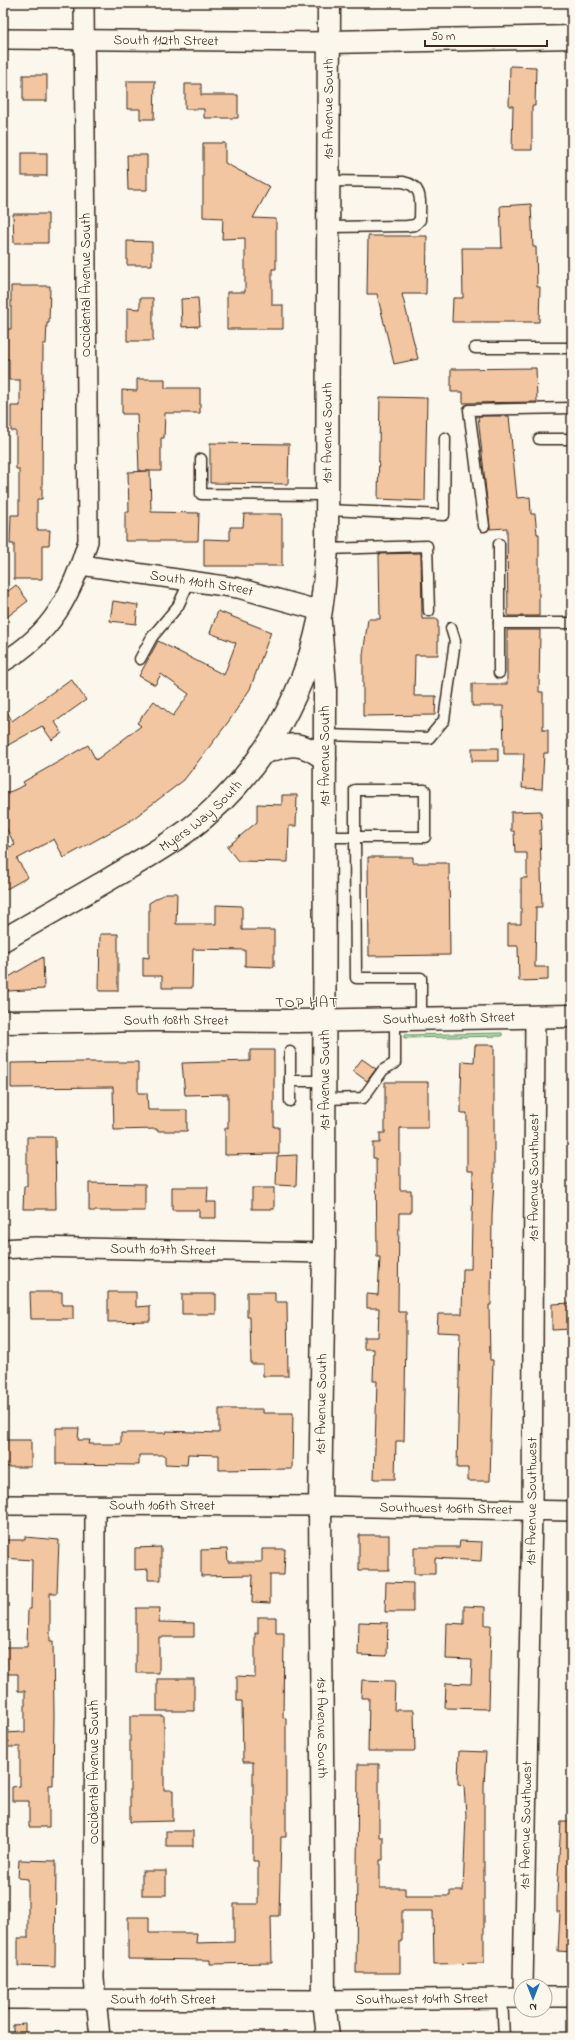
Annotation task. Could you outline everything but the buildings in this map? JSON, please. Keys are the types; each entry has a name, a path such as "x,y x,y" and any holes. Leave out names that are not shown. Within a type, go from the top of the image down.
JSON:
{"street":[{"name":"Occidental Avenue South","path":"3,662 20,652 44,630 64,604 88,541 84,3"},
{"name":"1st Avenue South","path":"328,2037 324,2000 320,1506 324,1253 325,686 320,615 327,549 329,3"},
{"path":"329,42 572,37"},
{"name":"South 112th Street","path":"3,39 329,42"},
{"name":"South 110th Street","path":"80,565 238,588 320,615"},
{"name":"Myers Way South","path":"3,940 144,859 188,830 228,794 261,754 289,710 309,660 320,615"},
{"path":"261,754 290,744 301,745 314,750 325,759"},
{"name":"Southwest 108th Street","path":"325,1021 572,1016"},
{"name":"1st Avenue Southwest","path":"523,1978 532,1510 535,1017"},
{"name":"South 108th Street","path":"3,1019 27,1021"},
{"name":"South 108th Street","path":"3,1022 325,1021"},
{"name":"South 107th Street","path":"3,1250 35,1247 324,1253"},
{"name":"South 106th Street","path":"3,1505 320,1506"},
{"name":"Occidental Avenue South","path":"95,1506 96,2000 100,2037"},
{"name":"Southwest 106th Street","path":"320,1506 572,1511"},
{"path":"553,1997 572,1997"},
{"name":"Southwest 104th Street","path":"324,2000 512,1998"},
{"name":"South 104th Street","path":"3,2000 324,2000"}],"lane":[{"path":"328,181 403,182 412,184 417,189 419,196 420,220 415,225 328,227"},
{"path":"475,348 572,348"},
{"path":"484,526 469,410 572,408"},
{"path":"201,459 200,494 327,502 444,515 445,438"},
{"path":"539,439 572,439"},
{"path":"499,544 499,673"},
{"path":"327,549 427,546 429,611"},
{"path":"140,659 152,637 178,606 190,580"},
{"path":"499,623 572,623"},
{"path":"325,736 429,738 444,720 455,641 451,628"},
{"path":"325,837 355,837 425,837 425,790 355,790 355,837 356,978 421,978 421,1019"},
{"path":"290,1081 363,1098 383,1070 395,1063 395,1019"},
{"path":"290,1052 290,1100"},
{"path":"504,2037 512,1998"}],"green space":[{"path":"502,1033 502,1036 404,1038 404,1035"}],"district":[{"name":"TOP HAT","path":"307,1003"}]}
